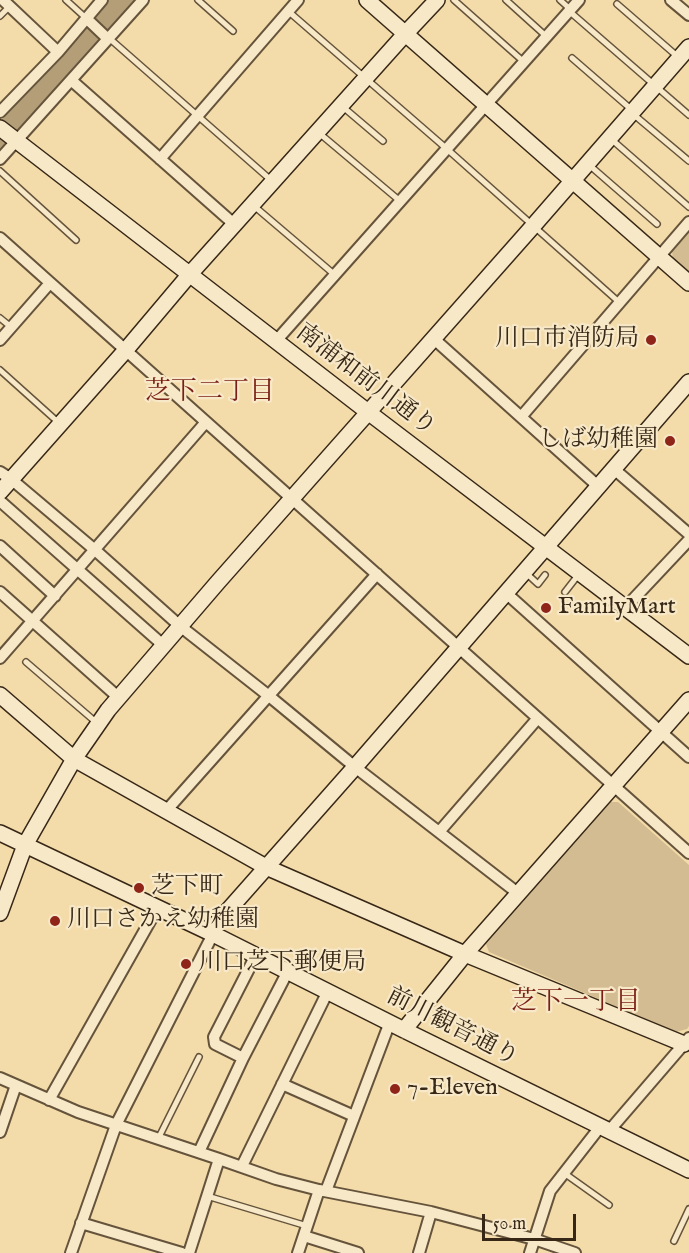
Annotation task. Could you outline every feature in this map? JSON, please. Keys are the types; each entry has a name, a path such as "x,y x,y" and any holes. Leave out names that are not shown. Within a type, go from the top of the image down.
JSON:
{"street":[{"path":"0,112 58,52 101,0"},
{"path":"0,159 143,0"},
{"path":"160,159 298,0"},
{"path":"367,0 689,283"},
{"path":"0,492 6,476 61,424 190,274 438,0"},
{"path":"276,341 579,0"},
{"path":"671,0 689,15"},
{"path":"6,3 58,52"},
{"path":"87,19 109,38"},
{"path":"0,913 25,845 74,759 118,697 684,52"},
{"path":"71,80 235,225"},
{"name":"南浦和前川通り","path":"0,128 689,656"},
{"path":"521,417 689,222"},
{"path":"0,238 689,853"},
{"path":"0,340 50,283"},
{"path":"434,338 599,487"},
{"path":"71,1253 116,1125 211,933 689,382"},
{"path":"2,651 33,621 206,422"},
{"path":"614,469 689,534"},
{"path":"6,476 95,550 180,626 355,767 519,894"},
{"path":"0,501 163,645"},
{"path":"626,607 689,540"},
{"path":"0,546 55,596"},
{"path":"166,811 377,574"},
{"path":"0,592 118,697"},
{"path":"506,593 689,757"},
{"path":"0,695 74,759 266,867 465,954 686,1041 550,1191 530,1253"},
{"path":"404,1030 465,954 689,700"},
{"path":"439,832 538,718"},
{"name":"前川観音通り","path":"0,833 158,907 689,1170"},
{"path":"49,1100 158,907"},
{"path":"243,1058 215,1044 214,1037 256,955"},
{"path":"199,1152 243,1058 288,971"},
{"path":"242,1166 328,991"},
{"path":"298,1253 390,1022"},
{"path":"0,1078 78,1112 276,1179 431,1212 534,1239 575,1253"},
{"path":"282,1084 354,1116"},
{"path":"0,1132 16,1085"},
{"path":"189,1253 219,1159"},
{"path":"419,1253 431,1212"},
{"path":"81,1222 182,1253"},
{"path":"305,1231 358,1253"}],"lane":[{"path":"66,0 87,19"},
{"path":"198,0 233,31"},
{"path":"454,0 524,62"},
{"path":"506,0 547,37"},
{"path":"560,0 689,115"},
{"path":"0,16 6,3"},
{"path":"617,4 684,52"},
{"path":"288,11 447,148 620,303"},
{"path":"109,38 273,182"},
{"path":"572,58 689,161"},
{"path":"341,105 383,141"},
{"path":"318,131 400,201"},
{"path":"610,138 689,207"},
{"path":"587,163 657,224"},
{"path":"0,171 76,240"},
{"path":"253,205 335,275"},
{"path":"0,318 11,327"},
{"path":"0,370 61,424"},
{"path":"525,572 538,584 545,575"},
{"path":"565,591 580,573"},
{"path":"26,662 98,724"},
{"path":"158,1139 198,1057"},
{"path":"564,1173 609,1205"},
{"path":"207,1196 305,1231"},
{"path":"674,1241 689,1209"}],"shaded area":[{"path":"689,232 689,274 673,260 672,251"},
{"path":"611,802 618,802 689,865 689,1026 687,1029 676,1032 489,952 486,944"}],"waterway":[{"path":"0,138 124,0"}],"place":[{"name":"川口市消防局","path":"651,340"},
{"name":"しば幼稚園","path":"670,441"},
{"name":"FamilyMart","path":"546,608"},
{"name":"芝下町","path":"139,888"},
{"name":"川口さかえ幼稚園","path":"55,921"},
{"name":"川口芝下郵便局","path":"186,964"},
{"name":"7-Eleven","path":"395,1089"}],"district":[{"name":"芝下二丁目","path":"210,394"},
{"name":"芝下一丁目","path":"576,1004"}]}
